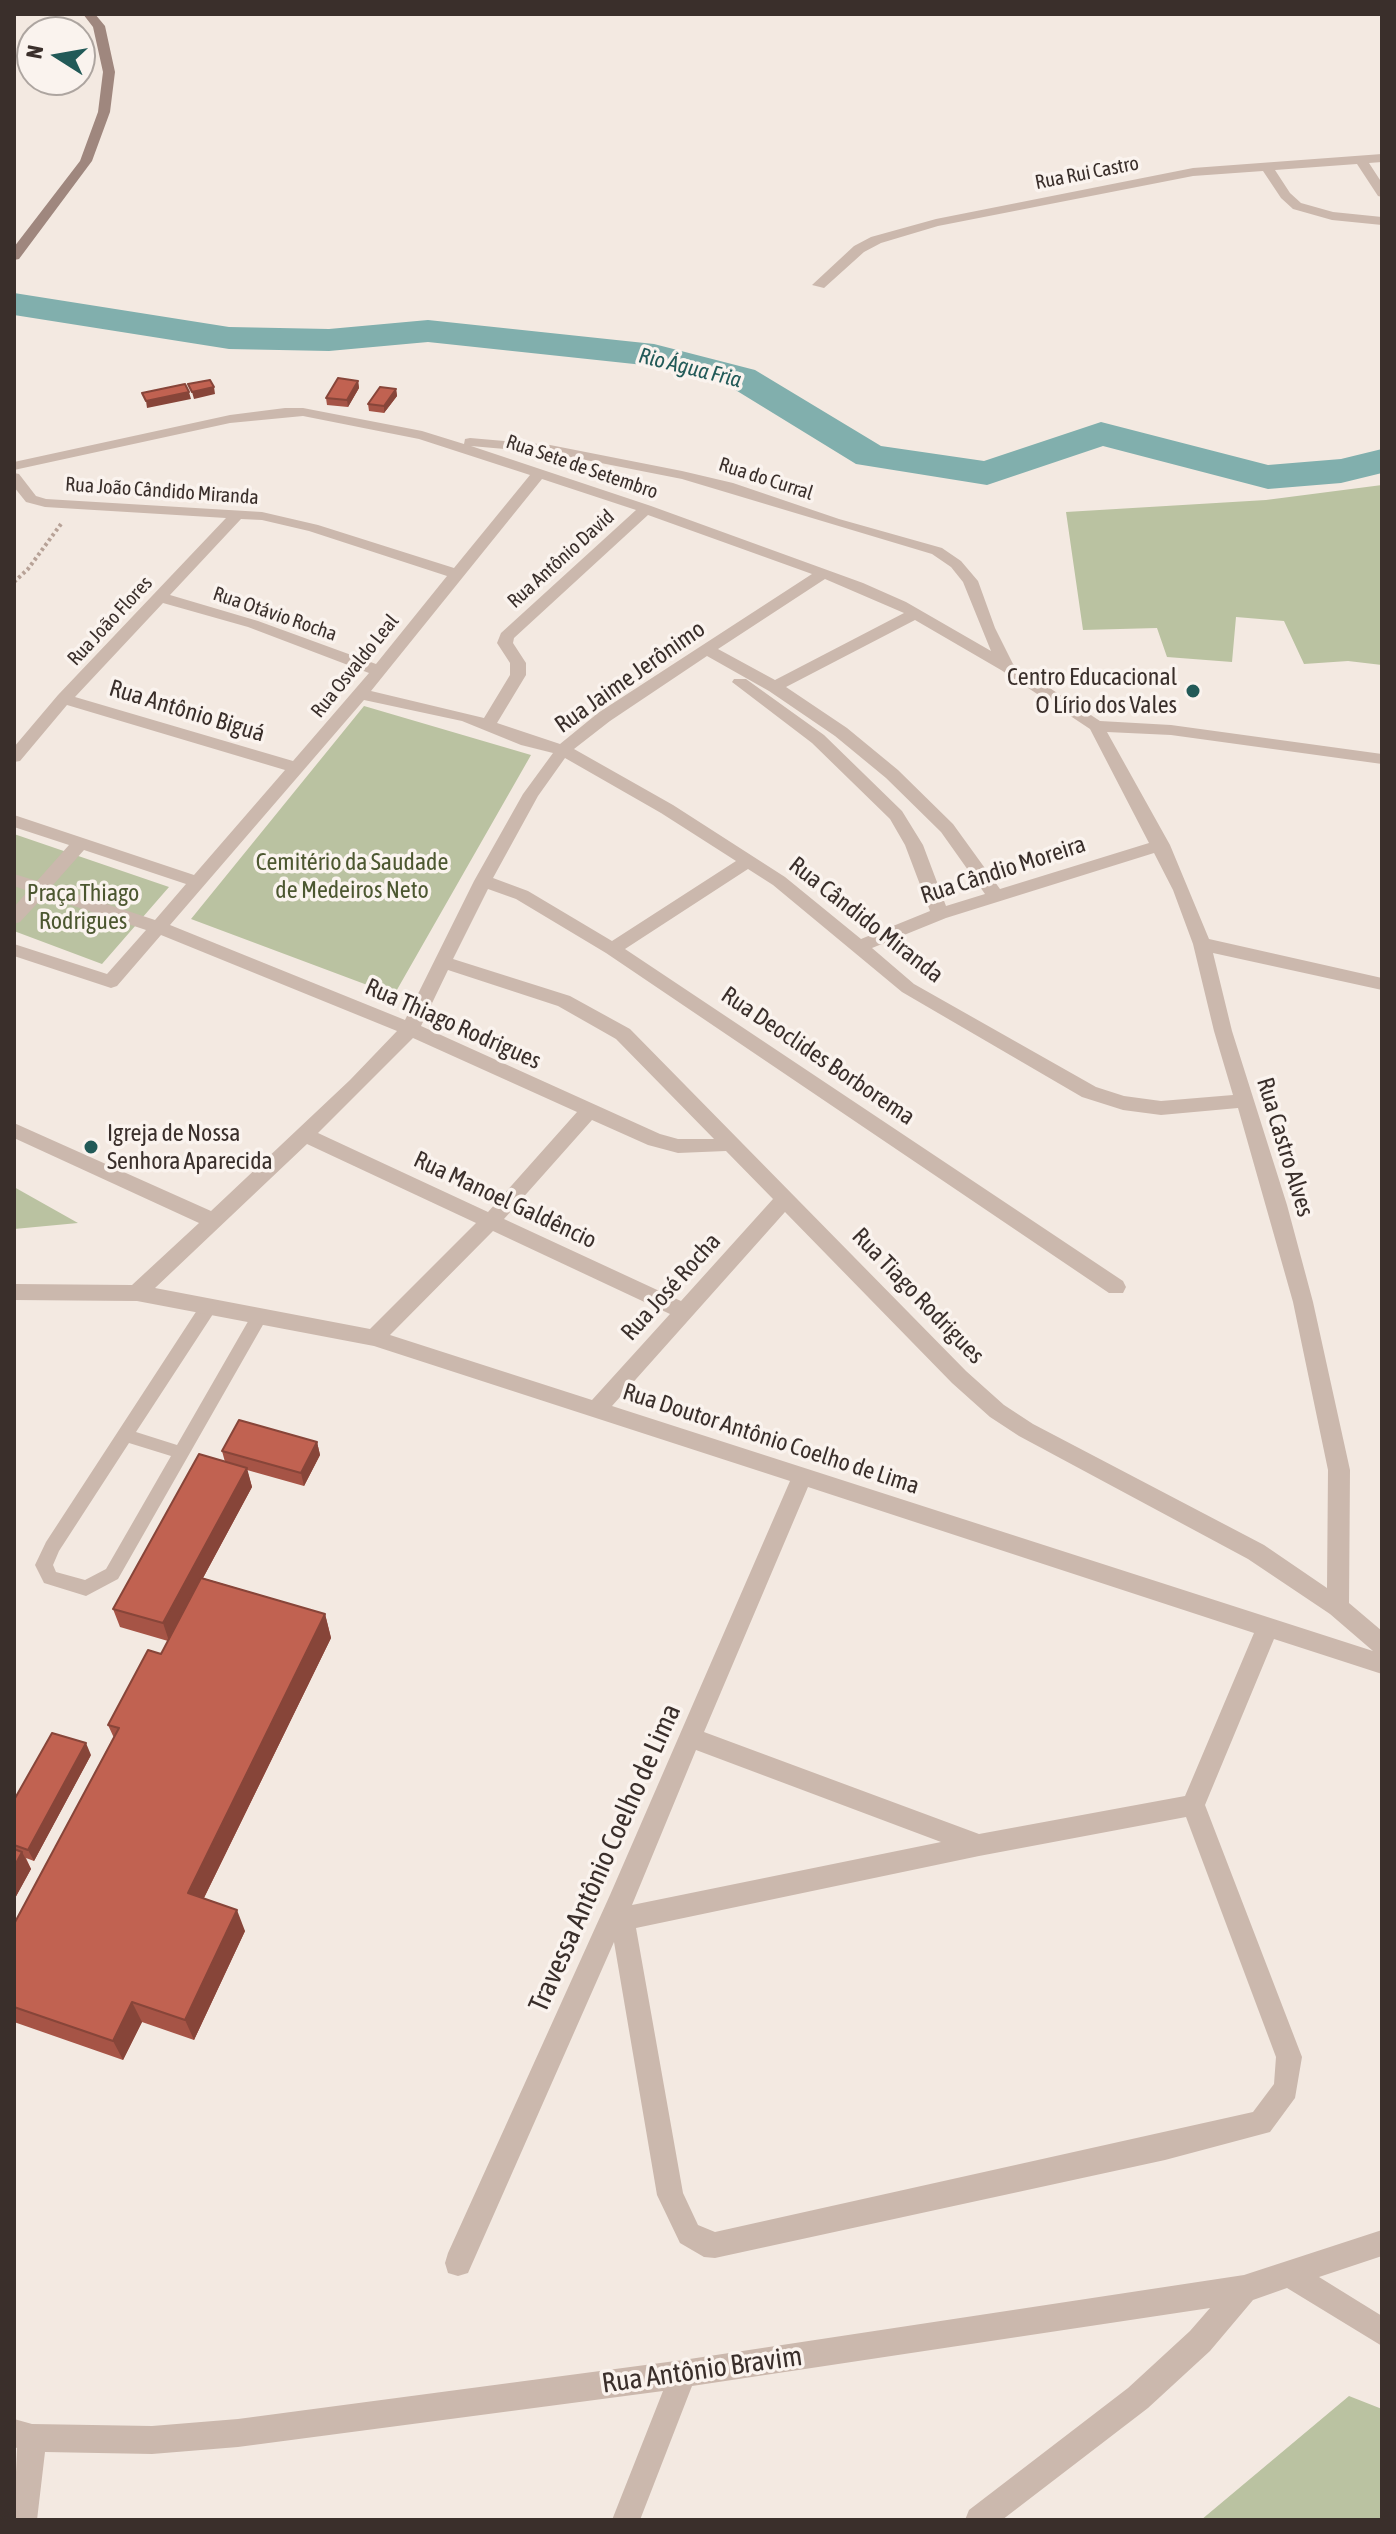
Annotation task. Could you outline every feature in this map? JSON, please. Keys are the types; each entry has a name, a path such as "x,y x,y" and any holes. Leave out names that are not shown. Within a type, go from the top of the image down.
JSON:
{"street":[{"path":"14,256 86,161 104,112 109,72 99,26 89,14"},
{"name":"Rua Rui Castro","path":"819,285 859,249 892,233 1193,172 1382,158"},
{"path":"1361,160 1382,193"},
{"path":"1267,167 1285,195 1297,206 1332,216 1382,221"},
{"name":"Rua Sete de Setembro","path":"14,466 230,419 285,412 303,412 442,440 646,509 824,573 901,605 1007,667 1096,726"},
{"name":"Rua do Curral","path":"442,440 550,449 682,475 728,486 834,522 937,551 956,564 970,581 987,628 1007,667"},
{"name":"Rua Osvaldo Leal","path":"197,882 360,694 539,473"},
{"name":"Rua João Cândido Miranda","path":"14,477 31,499 73,506 238,514 313,528 456,574"},
{"name":"Rua Antônio David","path":"488,724 518,675 518,663 505,643 507,636 646,509"},
{"name":"Rua João Flores","path":"14,757 64,699 238,514"},
{"name":"Rua Jaime Jerônimo","path":"137,1293 305,1135 410,1029 483,881 531,794 563,750 604,717 824,573"},
{"name":"Rua Otávio Rocha","path":"159,597 253,624 377,670"},
{"path":"775,687 915,614"},
{"path":"704,654 775,687 841,732 928,807 997,897"},
{"path":"704,654 818,739 875,793 909,835 940,914"},
{"name":"Rua Cândido Miranda","path":"360,694 488,724 527,741 563,750 667,809 779,881 908,988 1089,1092 1123,1103 1161,1108 1244,1101"},
{"name":"Rua Antônio Biguá","path":"64,699 296,768"},
{"path":"1096,726 1171,730 1382,759"},
{"name":"Rua Castro Alves","path":"1096,726 1161,845 1202,944 1303,1302 1337,1456 1340,1483 1338,1607"},
{"path":"14,821 197,882 111,982 14,950"},
{"path":"14,918 82,842"},
{"name":"Rua Cândio Moreira","path":"861,946 940,914 1161,845"},
{"path":"612,949 748,861"},
{"path":"14,880 158,927"},
{"name":"Rua Deoclides Borborema","path":"483,881 522,895 612,949 1116,1287"},
{"name":"Rua Thiago Rodrigues","path":"158,927 410,1029 655,1140 678,1146 706,1147 731,1143"},
{"path":"1202,944 1382,984"},
{"name":"Rua Tiago Rodrigues","path":"442,962 564,1001 623,1034 959,1377 997,1411 1026,1430 1256,1552 1338,1607 1382,1645"},
{"path":"374,1338 490,1222 588,1112"},
{"path":"14,1130 213,1221"},
{"name":"Rua Manoel Galdêncio","path":"305,1135 683,1311"},
{"name":"Rua José Rocha","path":"596,1410 786,1198"},
{"name":"Rua Doutor Antônio Coelho de Lima","path":"14,1292 137,1293 374,1338 1382,1664"},
{"name":"Travessa Antônio Coelho de Lima","path":"458,2263 621,1911 690,1737 803,1475"},
{"path":"1193,1805 621,1911 670,2195 689,2234 704,2244 715,2245 1165,2147 1261,2123 1286,2089 1289,2057 1193,1805 1267,1629"},
{"path":"690,1737 979,1845"},
{"name":"Rua Antônio Bravim","path":"23,2436 152,2440 238,2433 683,2374 1244,2289 1382,2243"},
{"path":"1290,2275 1382,2332"},
{"path":"979,2520 1138,2398 1200,2341 1244,2289"},
{"path":"626,2520 683,2374"},
{"path":"23,2436 23,2520"}],"lane":[{"path":"209,1306 45,1558 45,1572 50,1578 86,1588 98,1585 112,1574 260,1316"},
{"path":"125,1435 182,1453"}],"path":[{"path":"14,582 28,569 73,506"}],"green space":[{"path":"1382,485 1382,665 1348,661 1304,664 1284,621 1236,617 1232,662 1167,657 1157,628 1083,630 1066,512 1266,500"},
{"name":"Cemitério da Saudade de Medeiros Neto","path":"364,706 531,755 394,995 191,919"},
{"name":"Praça Thiago Rodrigues","path":"14,834 169,887 102,964 14,931"},
{"path":"14,1187 78,1223 14,1229"},
{"path":"1349,2396 1382,2409 1382,2520 1201,2520"}],"building":[{"path":"338,378 358,381 347,400 326,398"},
{"path":"210,380 214,387 192,392 188,384"},
{"path":"185,384 189,392 146,401 142,393"},
{"path":"380,387 396,389 384,406 368,404"},
{"path":"239,1420 317,1442 301,1473 222,1451"},
{"path":"199,1454 247,1468 163,1623 113,1609"},
{"path":"201,1578 325,1614 188,1893 237,1910 185,2020 132,2002 113,2041 14,2007 14,1924 119,1728 108,1725 148,1650 161,1654"},
{"path":"52,1733 86,1743 28,1850 14,1845 14,1800"},
{"path":"14,1849 22,1852 14,1867"}],"waterway":[{"name":"Rio Água Fria","path":"14,304 229,338 329,340 428,331 654,355 742,378 870,456 987,473 1101,434 1268,477 1341,471 1382,461"}],"place":[{"name":"Centro Educacional O Lírio dos Vales","path":"1193,691"},
{"name":"Igreja de Nossa Senhora Aparecida","path":"91,1147"}]}
